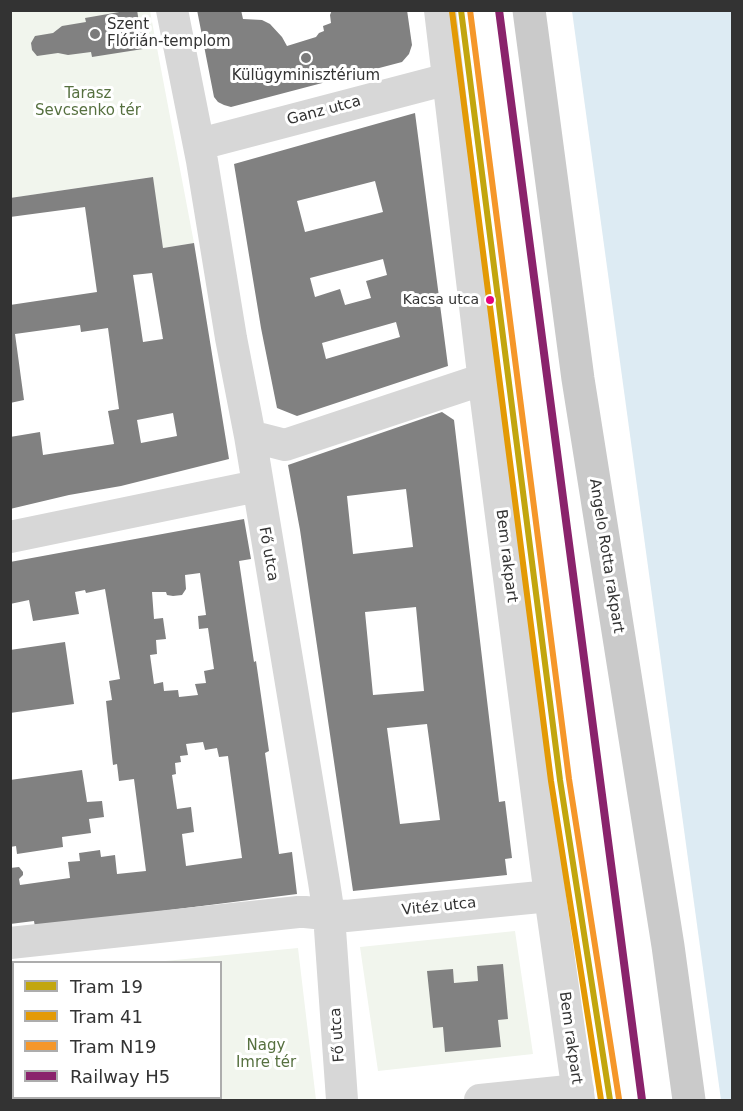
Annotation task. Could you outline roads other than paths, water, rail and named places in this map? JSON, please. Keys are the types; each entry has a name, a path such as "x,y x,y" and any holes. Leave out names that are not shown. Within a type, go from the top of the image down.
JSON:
{"main road":[{"name":"Angelo Rotta rakpart","path":"528,10 578,379 664,922 689,1101"}],"street":[{"name":"Fő utca","path":"172,10 200,144 329,915 342,1101"},
{"name":"Bem rakpart","path":"440,10 484,379 550,896 578,1095"},
{"name":"Ganz utca","path":"200,144 448,79"},
{"path":"250,436 285,445 484,379"},
{"path":"10,537 257,486"},
{"name":"Vitéz utca","path":"329,915 346,916 550,896"},
{"path":"10,943 298,912 329,915"},
{"path":"480,1101 578,1095"}],"tram line":[{"name":"19","path":"461,10 560,780 610,1100"},
{"name":"N19","path":"470,10 569,779 619,1099"},
{"name":"41","path":"452,11 551,781 601,1100"}],"rail line":[{"name":"H5","path":"499,10 642,1100"}],"place":[{"name":"Szent Flórián-templom","path":"95,34"},
{"name":"Külügyminisztérium","path":"306,58"},
{"name":"Kacsa utca","path":"490,300"}],"park label":[{"name":"Tarasz Sevcsenko tér","path":"88,102"},
{"name":"Nagy Imre tér","path":"266,1054"}]}
